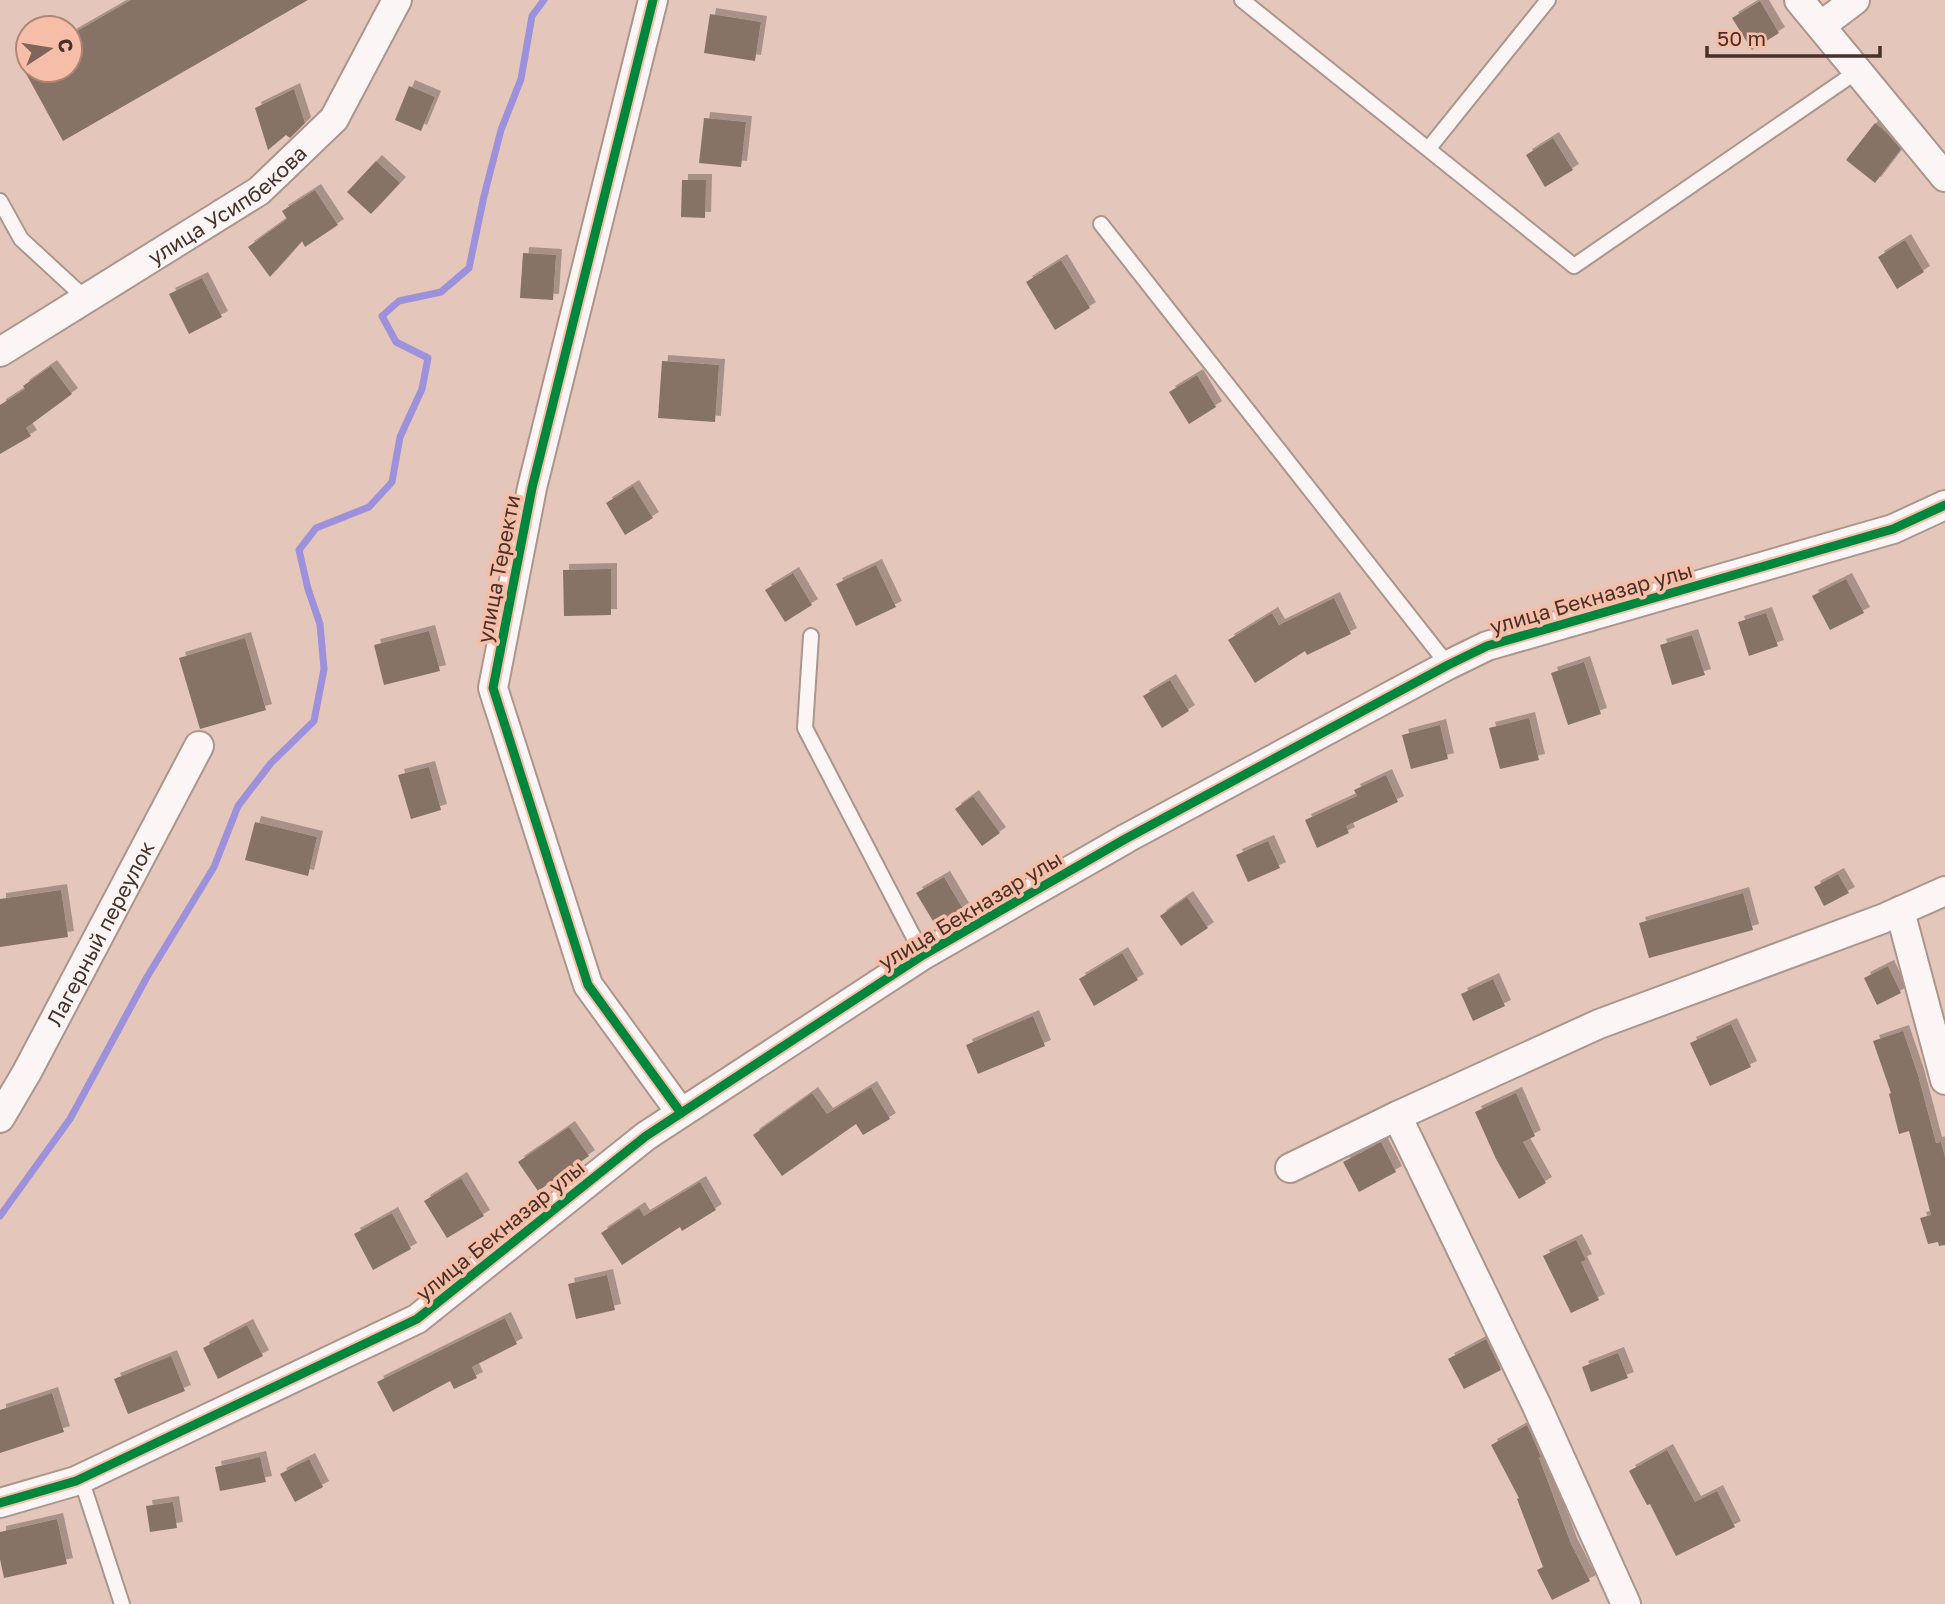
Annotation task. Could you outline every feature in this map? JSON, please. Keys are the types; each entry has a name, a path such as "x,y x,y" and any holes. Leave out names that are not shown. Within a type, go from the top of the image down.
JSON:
{"street":[{"name":"улица Усипбекова","path":"0,352 259,191 334,119 397,0"},
{"name":"улица Теректи","path":"653,0 531,488 494,688 588,985 681,1113"},
{"path":"1799,0 1945,177"},
{"path":"1822,25 1855,0"},
{"name":"улица Бекназар улы","path":"0,1503 76,1481 417,1319 646,1136 923,955 1127,838 1448,665 1487,646 1893,529 1945,505"},
{"name":"Лагерный переулок","path":"0,1118 199,746"},
{"path":"1290,1168 1599,1024 1900,911 1945,891"},
{"path":"1900,911 1945,1080"},
{"path":"1397,1116 1536,1404 1626,1604"}],"lane":[{"path":"1242,0 1574,266 1859,70"},
{"path":"1429,148 1548,0"},
{"path":"0,201 21,239 85,298"},
{"path":"1101,223 1448,665"},
{"path":"811,636 805,727 923,955"},
{"path":"76,1481 85,1491 122,1604"}],"building":[{"path":"131,0 308,0 63,141 32,84 84,84 84,27"},
{"path":"1760,1 1779,33 1752,50 1732,18"},
{"path":"710,14 761,22 755,61 704,53"},
{"path":"409,86 435,97 421,131 395,120"},
{"path":"294,89 305,123 290,138 286,135 268,150 255,108"},
{"path":"704,118 746,122 741,167 699,163"},
{"path":"1875,123 1901,149 1875,183 1846,160"},
{"path":"1553,138 1573,170 1545,187 1526,155"},
{"path":"376,161 400,183 371,214 347,192"},
{"path":"682,180 706,180 705,218 681,217"},
{"path":"315,190 338,225 305,247 302,241 270,277 248,247 287,219 282,211"},
{"path":"1905,240 1924,272 1897,289 1878,257"},
{"path":"523,253 556,255 553,300 520,298"},
{"path":"1061,260 1090,308 1055,330 1026,282"},
{"path":"202,278 222,317 189,334 169,294"},
{"path":"662,361 719,365 715,422 658,418"},
{"path":"51,366 72,394 26,428 31,436 0,454 0,405 25,389 23,386"},
{"path":"1197,375 1216,407 1189,424 1169,392"},
{"path":"633,486 653,518 625,535 606,503"},
{"path":"876,565 896,607 856,626 836,584"},
{"path":"611,569 611,615 564,616 563,570"},
{"path":"793,573 812,605 785,622 765,590"},
{"path":"1846,579 1864,613 1830,630 1812,596"},
{"path":"1334,598 1351,634 1307,655 1305,651 1255,683 1228,640 1272,613 1279,625"},
{"path":"1766,613 1778,646 1749,656 1738,622"},
{"path":"429,631 440,671 384,685 374,645"},
{"path":"1692,635 1705,675 1672,685 1660,645"},
{"path":"245,638 266,710 200,729 179,658"},
{"path":"1584,662 1601,714 1568,725 1551,673"},
{"path":"1170,680 1189,711 1162,728 1143,696"},
{"path":"1529,718 1539,760 1500,769 1489,728"},
{"path":"1440,725 1448,759 1411,769 1402,735"},
{"path":"429,767 441,810 411,819 398,775"},
{"path":"1386,775 1398,802 1346,826 1349,833 1317,848 1305,820 1357,796 1354,790"},
{"path":"973,796 1000,833 982,846 955,809"},
{"path":"255,822 317,837 308,876 245,860"},
{"path":"1268,841 1280,868 1248,882 1236,855"},
{"path":"1838,874 1849,893 1824,906 1814,887"},
{"path":"944,877 963,909 936,926 916,893"},
{"path":"61,890 68,937 0,947 0,899"},
{"path":"1743,893 1753,930 1649,958 1639,923"},
{"path":"1187,897 1208,928 1181,946 1160,916"},
{"path":"1122,953 1138,980 1094,1006 1079,979"},
{"path":"1888,966 1901,993 1877,1005 1864,978"},
{"path":"1493,979 1505,1006 1473,1021 1461,994"},
{"path":"1033,1016 1045,1046 978,1074 966,1045"},
{"path":"1731,1024 1751,1067 1710,1086 1690,1043"},
{"path":"1903,1031 1936,1143 1941,1142 1945,1157 1945,1245 1939,1246 1938,1242 1928,1244 1920,1218 1931,1215 1909,1131 1899,1134 1889,1094 1891,1093 1873,1041"},
{"path":"871,1087 890,1119 863,1135 856,1124 782,1176 753,1135 812,1093 827,1114"},
{"path":"1516,1093 1535,1136 1523,1142 1546,1183 1519,1199 1496,1159 1475,1112"},
{"path":"569,1127 589,1156 538,1191 518,1162"},
{"path":"1381,1142 1396,1172 1359,1192 1343,1162"},
{"path":"461,1178 484,1216 447,1238 424,1201"},
{"path":"700,1182 716,1210 682,1231 680,1227 622,1265 601,1233 639,1208 644,1216"},
{"path":"392,1213 411,1249 373,1270 354,1234"},
{"path":"1576,1240 1586,1260 1581,1262 1599,1300 1571,1313 1543,1256"},
{"path":"607,1275 615,1310 576,1319 568,1284"},
{"path":"505,1318 517,1344 472,1367 477,1378 454,1389 450,1381 393,1412 377,1382"},
{"path":"247,1325 263,1356 218,1379 203,1348"},
{"path":"1486,1339 1501,1370 1464,1389 1448,1359"},
{"path":"1618,1353 1628,1378 1591,1392 1582,1367"},
{"path":"171,1356 185,1391 128,1414 114,1379"},
{"path":"52,1393 64,1432 0,1453 0,1410"},
{"path":"1527,1425 1571,1544 1590,1581 1552,1600 1537,1570 1543,1567 1517,1499 1519,1498 1491,1445"},
{"path":"1667,1450 1695,1502 1717,1491 1735,1527 1676,1556 1650,1504 1647,1505 1629,1471"},
{"path":"260,1457 266,1482 220,1491 215,1467"},
{"path":"309,1459 323,1487 295,1502 280,1474"},
{"path":"173,1502 177,1528 150,1532 146,1506"},
{"path":"57,1519 67,1564 4,1578 0,1559 0,1532"}],"waterway":[{"path":"0,1216 70,1119 147,977 214,867 238,806 271,763 314,721 324,669 320,624 299,550 316,528 369,507 392,482 400,437 422,389 428,358 396,342 382,316 399,301 441,292 469,268 501,130 521,79 532,16 544,0"}],"cycle path":[{"path":"653,0 532,488 493,688 588,985 681,1113"},
{"path":"0,1503 76,1481 417,1319 646,1136 923,955 1127,838 1448,665 1487,646 1893,529 1945,505"}]}
